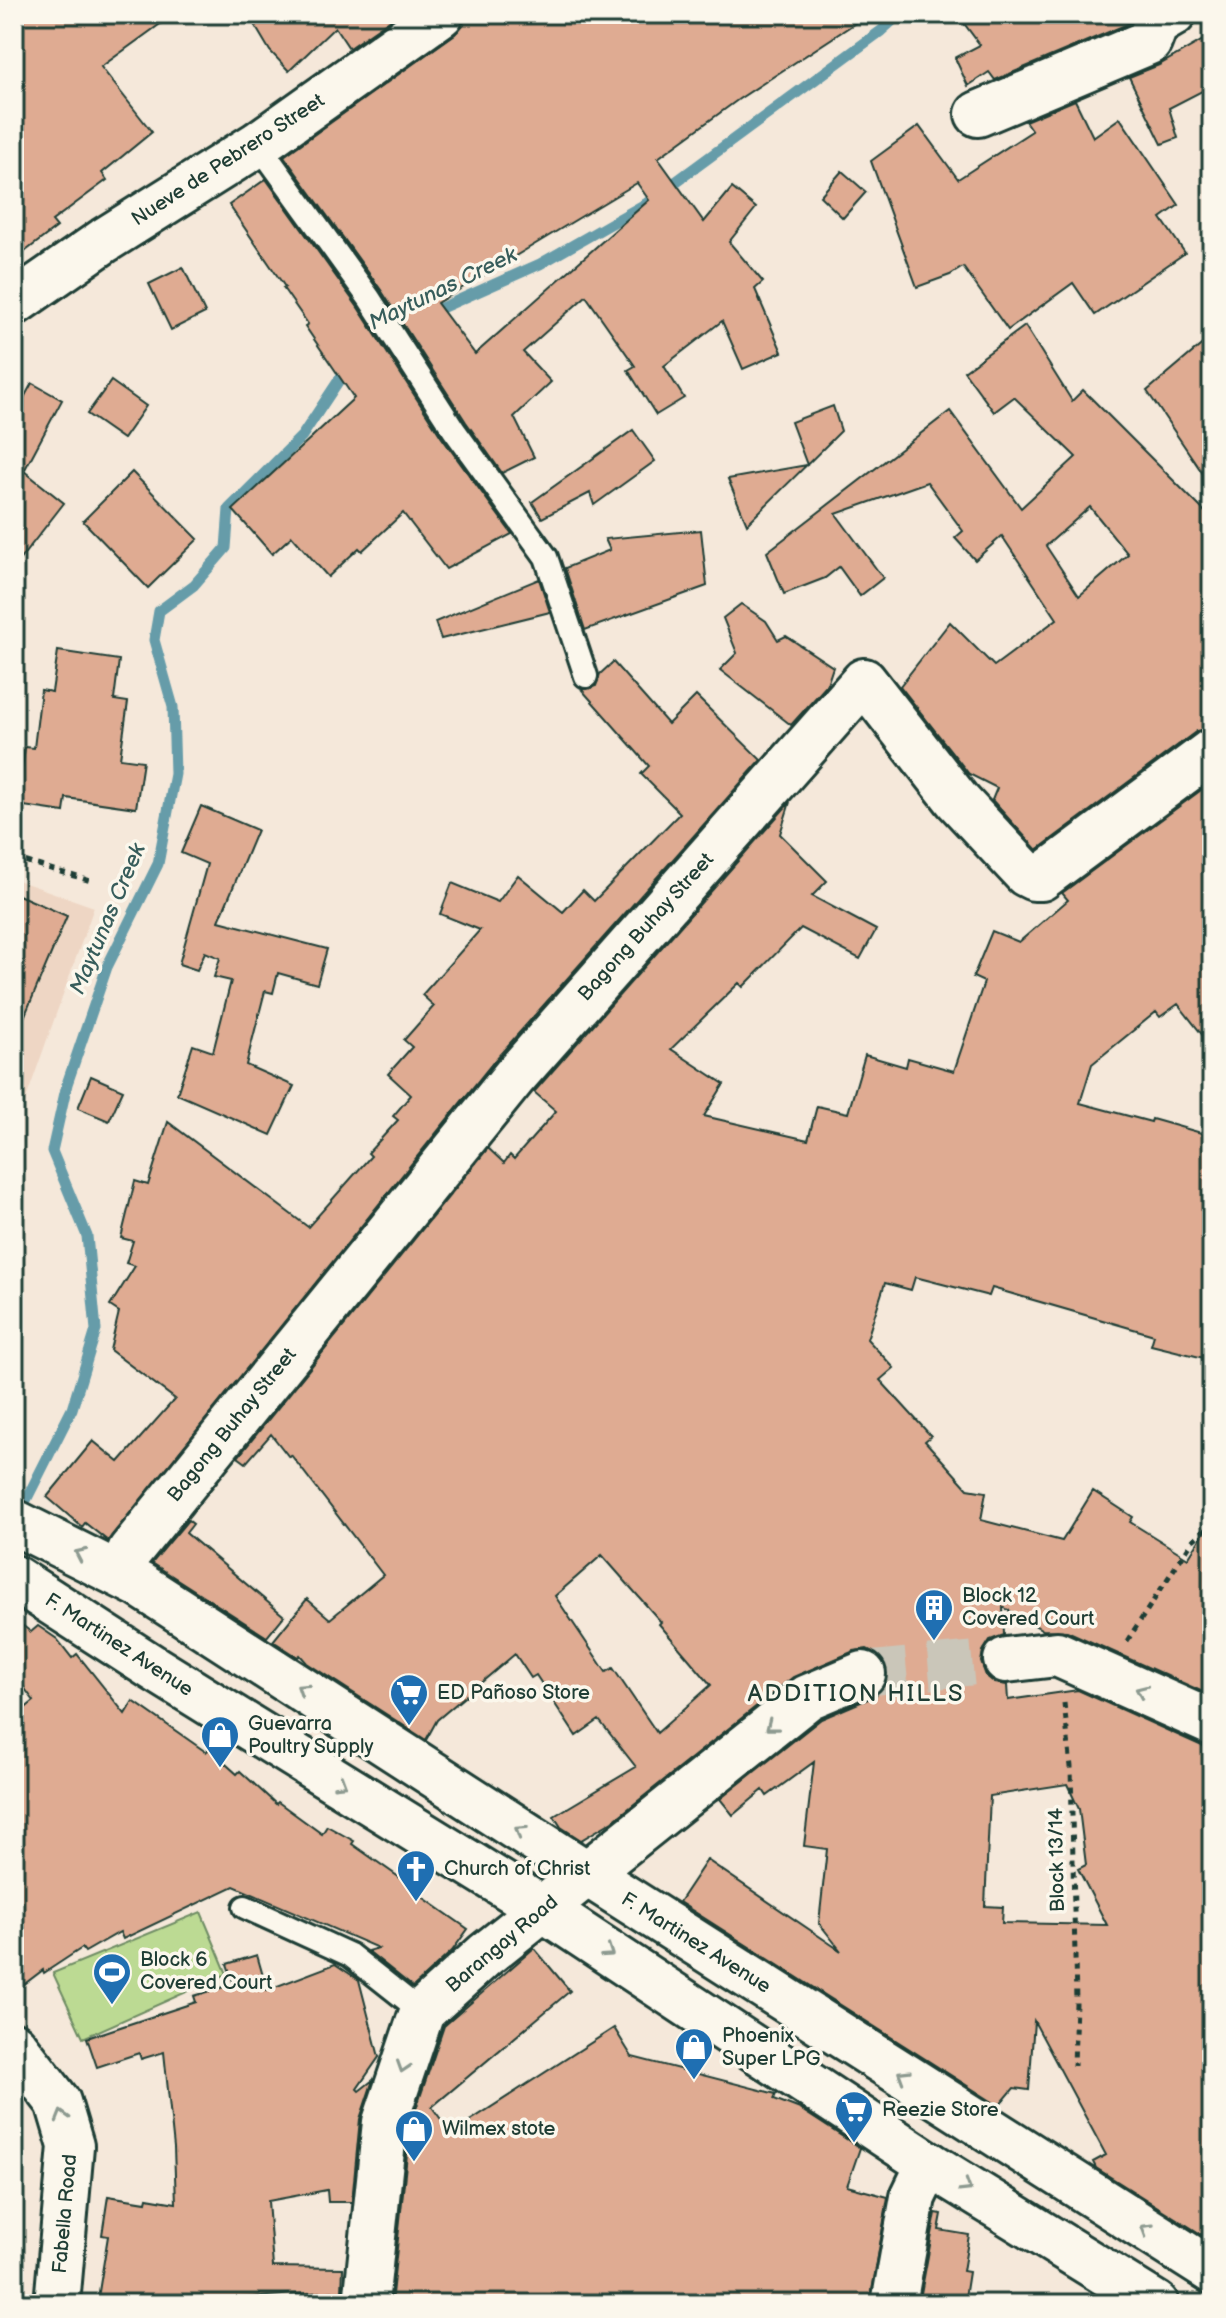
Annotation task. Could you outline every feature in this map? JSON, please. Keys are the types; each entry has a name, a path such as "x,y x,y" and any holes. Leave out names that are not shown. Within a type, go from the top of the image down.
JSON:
{"street":[{"name":"Nueve de Pebrero Street","path":"14,303 105,240 258,144 441,14"},
{"path":"978,114 1149,42 1158,22 1173,14"},
{"name":"Bagong Buhay Street","path":"130,1551 514,1077 864,681 957,800 1026,874 1034,878 1041,878 1212,751"},
{"name":"F. Martinez Avenue","path":"23,1527 140,1585 1212,2271"},
{"name":"F. Martinez Avenue","path":"14,1578 543,1909 929,2164 1156,2304"},
{"path":"1006,1660 1057,1654 1212,1723"},
{"name":"Barangay Road","path":"366,2304 385,2122 422,2012 485,1955 808,1697 863,1674"},
{"name":"Fabella Road","path":"14,2045 58,2102 71,2146 57,2304"},
{"path":"894,2304 913,2197 929,2164"}],"lane":[{"path":"258,144 369,298 454,430 546,557 586,676"},
{"path":"245,1907 350,1955 422,2012"}],"path":[{"path":"14,858 94,882"},
{"path":"1105,1675 1193,1540 1212,1524"},
{"name":"Block 13/14","path":"1057,1654 1071,1767 1076,2003 1074,2066"}],"shaded area":[{"path":"14,879 94,907 14,1133"}],"green space":[{"name":"Block 6 Covered Court","path":"201,1912 227,1974 83,2038 53,1973"}],"building":[{"path":"14,14 174,14 101,67 152,132 102,173 107,180 52,221 57,227 14,260"},
{"path":"248,14 398,14 349,48 335,27 289,71 270,51"},
{"path":"466,14 869,14 739,99 658,158 704,222 732,188 756,208 729,242 763,282 755,289 782,352 743,369 722,321 664,366 684,398 656,415 628,370 635,366 586,296 523,352 551,382 514,417 534,457 502,473 381,290 284,156 455,34 463,25","holes":["637,183 649,200 475,354 437,303"]},
{"path":"957,14 1133,14 1130,23 995,80 989,72 968,86 955,58 980,45"},
{"path":"1212,35 1212,86 1169,108 1178,138 1162,144 1129,77 1159,65"},
{"path":"1075,100 1093,137 1120,118 1179,205 1161,218 1185,253 1095,315 1073,283 1008,330 963,267 917,287 871,161 919,126 958,179 1032,131 1025,121"},
{"path":"842,171 866,192 843,218 820,196"},
{"path":"266,179 357,306 442,438 512,534 446,569 403,513 328,577 292,536 272,554 233,510 354,398 305,326 308,324 285,287 229,205"},
{"path":"183,267 205,313 171,330 149,284"},
{"path":"1025,326 1072,401 1083,390 1212,519 1212,726 1197,731 1037,850 992,800 997,788 969,774 900,686 950,622 994,666 1057,619 1002,536 975,560 955,538 963,531 927,482 836,514 883,578 860,596 839,567 825,578 784,594 767,552 950,411 1021,508 1076,457 1014,397 994,412 964,371","holes":["1090,507 1128,554 1079,596 1046,546"]},
{"path":"1212,336 1212,487 1147,391"},
{"path":"111,381 146,406 123,439 87,414"},
{"path":"32,383 62,400 24,471 64,503 14,567 14,416"},
{"path":"833,406 841,431 807,465 791,422"},
{"path":"633,430 655,461 594,505 590,493 542,518 532,502"},
{"path":"807,465 747,524 728,479"},
{"path":"132,472 198,539 148,588 83,521"},
{"path":"701,530 707,586 585,630 565,568 610,550 605,539"},
{"path":"539,579 550,612 441,639 435,622"},
{"path":"741,604 766,621 778,640 786,636 833,667 827,685 791,725 720,670 737,653 723,618"},
{"path":"58,651 119,660 114,700 128,702 120,758 143,761 136,808 66,798 64,812 17,805 25,747 34,748 41,690 52,692"},
{"path":"613,662 668,724 696,696 761,760 495,1060 108,1541 85,1523 82,1527 47,1497 93,1441 119,1462 175,1399 110,1350 119,1312 110,1306 135,1266 126,1263 133,1241 121,1238 135,1181 148,1185 168,1122 308,1227 371,1156 368,1153 398,1120 393,1116 411,1095 388,1074 412,1047 404,1040 434,1006 422,995 480,930 440,914 452,883 498,902 518,875 563,912 583,890 594,901 680,813 641,774 649,766 582,690 596,686 600,674"},
{"path":"1212,782 1212,1047 1178,1004 1160,1017 1156,1012 1092,1064 1080,1103 1212,1136 1212,1360 1151,1345 1154,1335 992,1288 989,1296 915,1277 911,1290 885,1283 867,1339 894,1368 880,1380 931,1436 925,1441 968,1489 986,1492 981,1520 1062,1541 1093,1491 1133,1517 1130,1522 1188,1558 1212,1520 1212,1696 1067,1631 1043,1630 1003,1607 1004,1635 990,1640 981,1662 986,1676 995,1683 1007,1685 1008,1700 1078,1690 1212,1748 1212,2241 1096,2168 1093,2162 1106,2155 1034,2021 1029,2090 1014,2088 999,2106 679,1902 707,1860 841,1951 819,1923 827,1849 804,1846 814,1762 767,1796 763,1790 733,1815 720,1799 821,1719 873,1697 882,1690 888,1676 886,1664 879,1655 867,1649 854,1651 793,1677 613,1821 581,1840 561,1827 554,1816 636,1767 599,1720 576,1736 536,1675 531,1678 515,1654 437,1720 426,1740 307,1663 300,1655 298,1657 273,1641 307,1599 330,1619 383,1575 291,1455 289,1457 271,1434 246,1463 238,1457 488,1148 504,1163 510,1155 514,1159 556,1111 534,1092 790,802 780,834 827,881 812,896 876,930 860,959 801,928 743,987 739,983 671,1049 724,1084 704,1116 808,1140 817,1106 848,1113 865,1055 906,1067 908,1058 954,1071 984,982 973,977 992,931 1019,942 1068,900 1062,893","holes":["602,1555 711,1685 657,1733 613,1668 606,1672 555,1596","1067,1784 1079,1809 1086,1865 1078,1869 1107,1925 1002,1923 1003,1907 985,1906 990,1796"]},
{"path":"201,806 257,830 219,921 327,949 317,984 278,973 273,993 265,991 246,1065 294,1086 271,1135 177,1094 193,1045 213,1052 231,981 214,977 220,958 205,952 197,970 179,964 207,864 181,853"},
{"path":"14,893 67,916 14,1041"},
{"path":"91,1076 123,1090 109,1121 78,1108"},
{"path":"188,1520 193,1524 186,1533 284,1616 267,1637 152,1563"},
{"path":"14,1619 31,1632 38,1626 57,1639 72,1658 77,1654 125,1714 133,1701 206,1752 209,1749 237,1774 240,1771 276,1804 278,1802 322,1834 327,1826 354,1841 352,1844 410,1885 418,1898 421,1896 468,1929 452,1951 413,1987 368,1951 378,1948 234,1886 123,1939 120,1932 85,1952 82,1948 44,1973 43,1970 14,1992 14,1717 34,1701 14,1674"},
{"path":"534,1948 570,1991 432,2107 451,2133 614,2028 632,2057 776,2094 774,2099 800,2109 860,2148 847,2186 888,2197 870,2304 391,2304 410,2127 444,2026"},
{"path":"257,1955 267,1990 335,1964 359,1980 379,2057 357,2089 359,2091 373,2080 360,2119 352,2202 328,2202 327,2190 268,2201 273,2267 343,2268 342,2291 238,2298 237,2304 97,2304 108,2236 102,2235 108,2196 176,2203 174,2148 164,2052 141,2059 139,2053 97,2067 87,2038 196,2002 194,1996 234,1984 227,1964"},
{"path":"936,2213 942,2214 939,2230 969,2235 963,2271 969,2272 964,2304 919,2304"}],"waterway":[{"name":"Maytunas Creek","path":"430,313 540,264 647,203 900,14"},
{"name":"Maytunas Creek","path":"18,1516 72,1409 96,1330 87,1236 52,1151 67,1084 107,967 158,864 175,774 173,707 154,640 159,611 194,585 226,548 229,509 302,436 349,365"}],"tunnel":[{"path":"863,1674 1006,1660"}],"place":[{"name":"Block 12 Covered Court","path":"934,1642"},
{"name":"ED Pañoso Store","path":"409,1727"},
{"name":"Guevarra Poultry Supply","path":"220,1769"},
{"name":"Church of Christ","path":"416,1903"},
{"name":"Block 6 Covered Court","path":"112,2006"},
{"name":"Phoenix Super LPG","path":"694,2081"},
{"name":"Reezie Store","path":"854,2144"},
{"name":"Wilmex stote","path":"414,2163"}],"district":[{"name":"ADDITION HILLS","path":"856,1693"}]}
